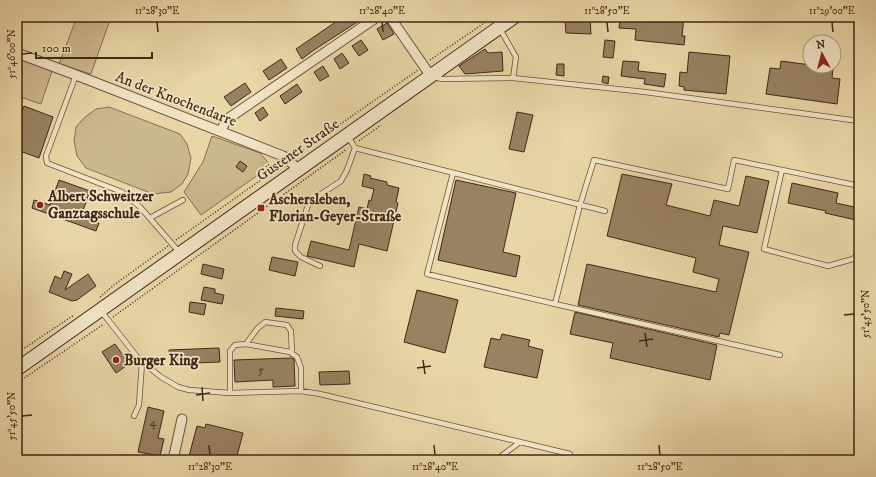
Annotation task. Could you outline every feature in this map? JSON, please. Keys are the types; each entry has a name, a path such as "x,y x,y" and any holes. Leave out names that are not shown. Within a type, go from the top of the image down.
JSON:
{"main road":[{"name":"Güstener Straße","path":"17,369 99,304 293,165 352,142 427,71 496,22 514,17"}],"street":[{"path":"221,131 226,120 377,17"},
{"path":"390,17 427,71"},
{"name":"An der Knochendarre","path":"17,53 283,156 293,165"},
{"path":"173,460 182,419"}],"lane":[{"path":"496,22 516,57 513,78"},
{"path":"427,71 442,79 513,78 645,92 859,121"},
{"path":"76,75 46,156 47,163 122,192 140,207 176,248"},
{"path":"320,266 301,257 295,251 295,245 309,202 341,181 347,170 352,142 453,172 605,211"},
{"path":"555,304 580,205 594,160 728,189 734,160 855,185 859,188"},
{"path":"782,170 764,249 828,266 853,259 859,253"},
{"path":"453,172 427,274 780,355"},
{"path":"150,218 183,200"},
{"path":"99,304 108,321 142,363 178,387 189,390 230,394 301,391 320,394 570,454"},
{"path":"246,344 257,329 265,322 287,325 291,332 292,354"},
{"path":"230,394 230,351 236,346 246,344 290,352 297,357 301,368 301,391"},
{"path":"134,416 139,405 142,363"},
{"path":"496,460 520,442"}],"path":[{"path":"99,304 114,285 176,248 427,71 437,56 496,22"},
{"path":"17,383 108,321 352,142 384,122"},
{"path":"17,353 79,312"}],"shaded area":[{"path":"77,17 111,17 91,74 59,64"},
{"path":"17,58 52,71 41,104 17,96"},
{"path":"109,107 180,134 187,144 191,158 188,174 182,184 171,192 153,194 86,168 77,156 74,141 76,127 84,118 96,109"},
{"path":"212,136 260,153 271,166 201,215 184,192 203,162"}],"building":[{"path":"343,17 365,17 302,59 296,49"},
{"path":"576,17 590,17 591,34 566,33 565,21 576,21"},
{"path":"620,17 684,17 682,36 685,36 684,45 635,40 636,29 619,28"},
{"path":"387,23 394,34 383,40 377,29"},
{"path":"361,40 368,50 359,56 352,46"},
{"path":"605,40 615,41 613,58 603,57"},
{"path":"485,49 488,53 502,52 503,71 465,74 459,66"},
{"path":"689,52 730,56 726,94 684,90 684,87 679,86 680,72 687,73"},
{"path":"342,53 349,63 340,69 334,59"},
{"path":"281,59 287,68 269,80 263,71"},
{"path":"623,61 639,62 638,71 666,74 664,87 644,84 645,79 621,76"},
{"path":"781,61 802,64 802,74 832,74 832,78 840,79 837,104 766,94 770,68 780,69"},
{"path":"557,64 564,64 564,76 556,75"},
{"path":"323,66 329,76 320,81 314,72"},
{"path":"603,76 609,77 608,84 602,82"},
{"path":"245,83 251,92 231,106 224,97"},
{"path":"297,84 302,92 285,104 280,96"},
{"path":"24,106 53,117 39,158 17,150 17,124"},
{"path":"263,107 268,115 260,121 255,113"},
{"path":"517,112 533,115 524,152 509,149"},
{"path":"240,161 247,166 243,172 236,167"},
{"path":"364,174 371,176 370,178 387,182 387,185 399,188 396,202 398,203 387,251 359,244 354,267 307,256 311,241 349,250 359,207 367,209 374,189 362,186"},
{"path":"622,174 672,184 666,205 710,216 714,200 739,206 746,176 769,181 757,233 723,226 719,245 749,252 729,335 720,333 719,337 578,305 587,264 716,292 719,279 693,272 696,258 607,236"},
{"name":"Albert Schweitzer Ganztagsschule","path":"59,180 90,191 81,216 99,223 96,231 32,208 34,200 50,205"},
{"path":"456,180 516,193 503,252 520,256 516,277 438,260"},
{"path":"792,183 838,193 836,203 859,208 856,220 825,213 826,211 788,203"},
{"path":"272,257 298,262 295,276 269,270"},
{"path":"203,264 224,269 222,279 201,274"},
{"path":"64,271 72,274 65,290 88,274 96,286 77,300 72,301 49,292 55,276 61,279"},
{"path":"204,287 215,289 215,293 224,295 222,304 201,300"},
{"path":"417,290 458,300 445,353 404,342"},
{"path":"190,302 206,304 204,315 189,312"},
{"path":"276,308 304,311 303,319 275,316"},
{"path":"575,312 717,345 710,380 610,358 613,343 570,334"},
{"path":"502,334 530,340 528,346 543,350 537,378 484,367 491,338 500,340"},
{"path":"115,344 129,364 116,373 102,352"},
{"path":"219,348 220,362 170,364 169,350"},
{"path":"294,359 295,386 273,387 273,380 235,382 234,360"},
{"path":"349,371 350,384 320,385 319,372"},
{"path":"148,407 164,411 158,438 164,439 160,456 138,452"},
{"path":"206,424 243,433 236,460 188,460 197,426 205,428"}],"place":[{"name":"Albert Schweitzer Ganztagsschule","path":"40,205"},
{"name":"Aschersleben, Florian-Geyer-Straße","path":"261,208"},
{"name":"Burger King","path":"116,360"}]}
